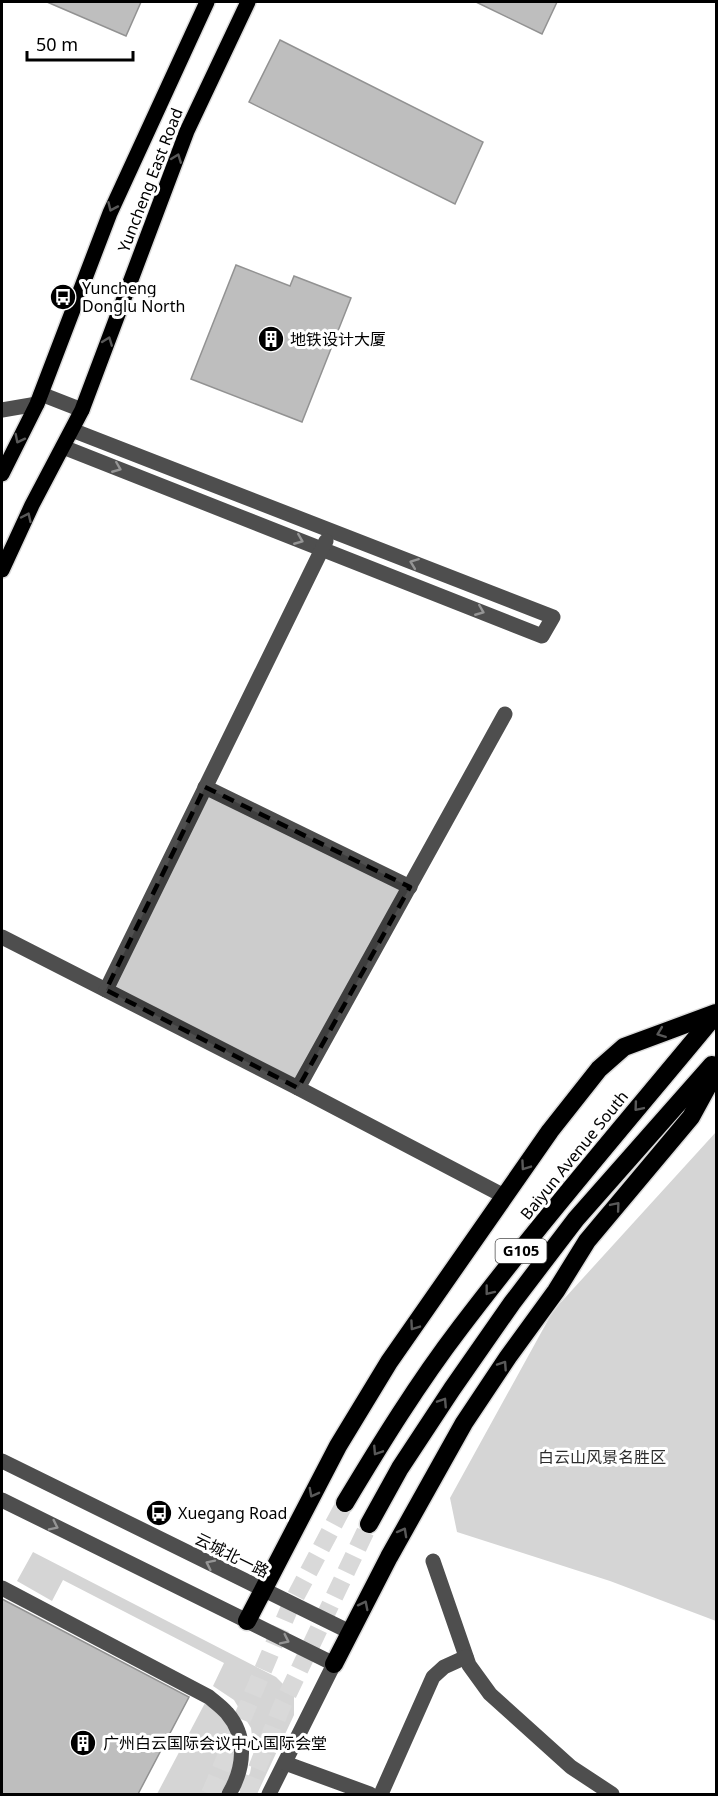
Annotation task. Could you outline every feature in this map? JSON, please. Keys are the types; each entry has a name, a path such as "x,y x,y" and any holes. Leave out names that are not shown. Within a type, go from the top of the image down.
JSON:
{"highway":[{"path":"247,1621 306,1505 349,1427 389,1362 550,1131 599,1069 624,1047 717,1014"},
{"name":"Baiyun Avenue South","path":"345,1503 459,1329 566,1194 717,1014"},
{"name":"G105","path":"369,1524 400,1468 512,1303 576,1219 717,1059"},
{"path":"334,1664 389,1557 464,1423 556,1291 586,1241 691,1117 717,1071"}],"main road":[{"name":"Yuncheng East Road","path":"2,474 39,399 110,213 207,2"},
{"name":"Yuncheng East Road","path":"2,570 32,505 82,410 187,131 248,2"}],"street":[{"path":"2,410 39,399 82,410"},
{"path":"63,447 542,636 553,617 72,430"},
{"path":"106,990 331,531"},
{"path":"298,1088 505,714"},
{"path":"205,787 410,887"},
{"path":"2,937 504,1196"},
{"name":"云城北一路","path":"2,1461 350,1632"},
{"path":"2,1500 334,1664 269,1794"},
{"path":"433,1561 469,1665 490,1694 571,1767 612,1794"},
{"path":"2,1588 209,1697 227,1713 242,1743 240,1772 229,1794"},
{"path":"381,1794 433,1677 444,1667 466,1657"},
{"path":"285,1763 370,1794"}],"highlighted area":[{"path":"205,787 410,887 298,1088 106,990"}],"green space":[{"name":"白云山风景名胜区","path":"716,1132 716,1621 610,1581 457,1532 450,1498 553,1311"},
{"path":"33,1552 276,1677 294,1695 294,1715 257,1794 239,1794 250,1773 254,1752 251,1728 234,1700 213,1686 224,1663 63,1580 52,1601 17,1581"},
{"path":"205,1703 218,1710 228,1722 234,1736 236,1757 226,1784 220,1794 157,1794"}],"building":[{"path":"47,2 141,2 126,36"},
{"path":"476,2 557,2 542,34"},
{"path":"280,40 483,142 455,204 249,102"},
{"name":"地铁设计大厦","path":"236,265 290,286 294,276 351,298 302,422 191,379"},
{"name":"广州白云国际会议中心国际会堂","path":"2,1599 189,1697 138,1794 2,1794"}],"tunnel":[{"path":"210,1794 290,1607 345,1503"},
{"path":"247,1794 281,1708 369,1524"}],"place":[{"name":"Yuncheng Donglu North","path":"63,297"},
{"name":"地铁设计大厦","path":"271,339"},
{"name":"Xuegang Road","path":"159,1513"},
{"name":"广州白云国际会议中心国际会堂","path":"83,1743"}]}
